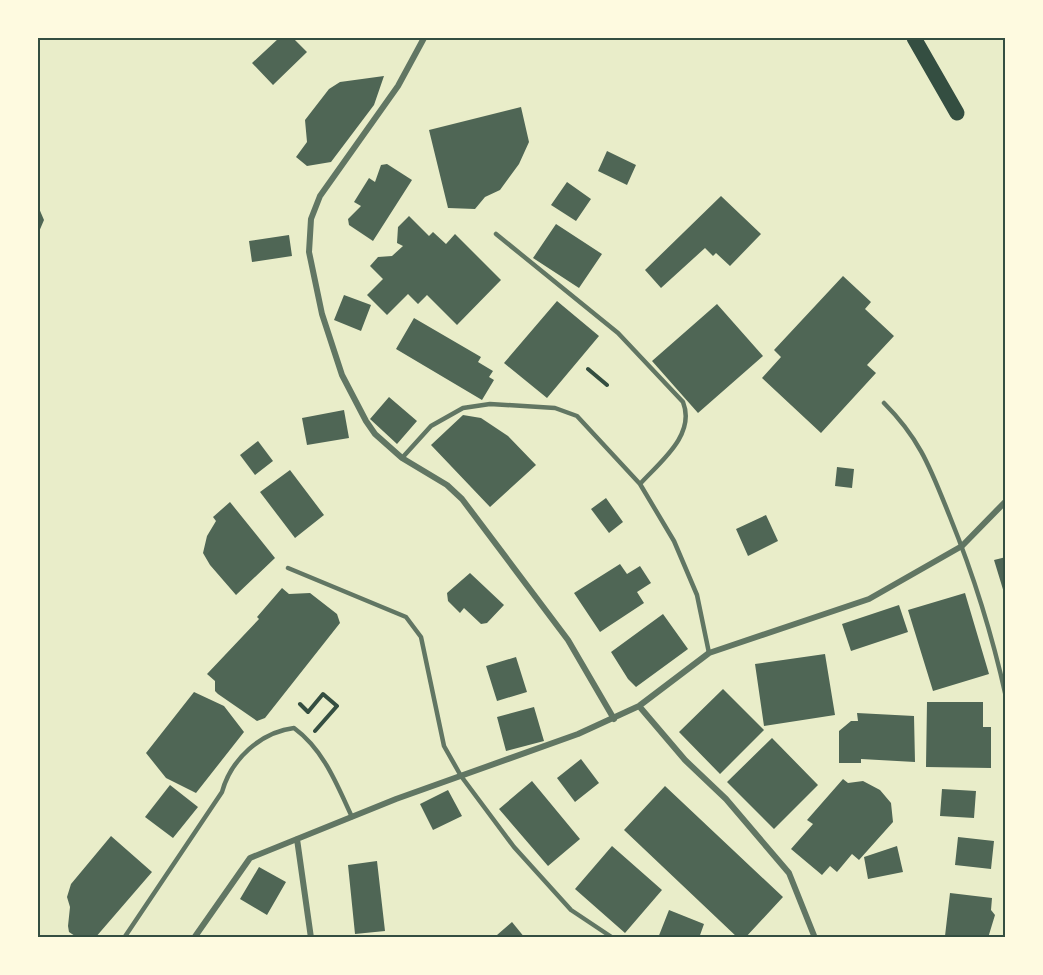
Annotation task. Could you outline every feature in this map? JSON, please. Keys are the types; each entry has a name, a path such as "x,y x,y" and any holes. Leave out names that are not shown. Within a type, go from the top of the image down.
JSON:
{"main road":[{"path":"914,38 957,113"}],"street":[{"path":"424,38 398,86 320,196 311,219 309,252 322,314 342,375 366,422 375,434 402,458 447,485 462,499 568,640 614,719"},
{"path":"194,938 250,858 352,817 614,719 639,706 709,653 869,599 962,546 1005,501"},
{"path":"639,706 685,760 726,799 789,873 815,938"},
{"path":"297,839 311,938"}],"lane":[{"path":"496,234 618,333 683,402 686,416 682,436 640,484"},
{"path":"884,403 906,425 924,453 962,546 991,632 1005,697"},
{"path":"402,458 431,426 463,408 490,404 555,408 577,416 640,484 686,566 697,595 709,653"},
{"path":"288,568 406,617 421,637 444,746 461,776 514,847 572,910 613,938"},
{"path":"124,938 222,792 226,778 248,751 264,737 279,730 294,728 309,739 327,764 352,817"}],"path":[{"path":"588,369 607,385"},
{"path":"300,704 308,712 323,694 337,706 309,739"}],"building":[{"path":"279,38 293,38 307,52 273,85 252,63"},
{"path":"384,76 374,105 331,162 307,166 296,157 307,142 305,120 329,89 340,82"},
{"path":"521,107 529,142 519,164 500,190 485,197 475,209 448,208 429,130"},
{"path":"607,151 636,165 627,185 598,171"},
{"path":"387,164 412,180 373,241 349,225 348,219 361,206 354,202 369,178 375,182 381,165"},
{"path":"567,182 591,199 576,221 551,205"},
{"path":"721,196 761,234 730,266 716,253 713,256 705,248 661,288 645,270"},
{"path":"38,206 44,220 38,234"},
{"path":"409,216 429,236 433,232 446,244 455,234 501,280 457,325 427,295 418,304 408,294 387,315 367,295 383,279 370,266 378,257 392,256 403,246 397,243 398,227"},
{"path":"556,224 602,254 579,288 533,258"},
{"path":"289,235 292,256 252,262 249,241"},
{"path":"843,276 871,302 865,309 894,336 867,365 876,373 821,433 762,378 781,357 774,350"},
{"path":"344,295 371,305 361,331 334,320"},
{"path":"557,301 599,336 547,398 504,363"},
{"path":"717,304 763,356 698,413 652,361"},
{"path":"414,318 481,357 478,362 493,371 489,377 494,380 482,400 396,349"},
{"path":"389,397 417,421 397,444 370,419"},
{"path":"344,410 349,438 307,445 302,418"},
{"path":"463,415 481,418 508,436 536,465 490,507 431,445"},
{"path":"258,441 273,461 255,475 240,455"},
{"path":"837,467 854,469 852,488 835,486"},
{"path":"290,470 324,515 295,538 260,492"},
{"path":"606,498 623,522 609,533 591,509"},
{"path":"230,502 275,558 236,595 210,565 203,553 207,536 216,521 213,517"},
{"path":"766,515 778,541 748,556 736,529"},
{"path":"1006,557 1006,596 1005,596 994,560"},
{"path":"620,564 627,574 640,566 651,583 637,592 644,603 600,632 574,593"},
{"path":"470,573 504,605 487,623 481,624 464,608 460,613 448,601 447,593"},
{"path":"282,588 289,594 310,593 337,614 340,623 265,718 257,721 218,694 215,691 215,681 207,674 259,619 257,617"},
{"path":"965,593 989,674 933,691 908,610"},
{"path":"899,605 908,632 851,651 842,624"},
{"path":"663,614 688,649 636,687 628,679 611,652"},
{"path":"825,654 835,715 764,726 755,664"},
{"path":"516,657 527,692 497,701 486,666"},
{"path":"723,689 764,730 720,774 679,732"},
{"path":"194,692 224,706 244,732 196,793 166,778 146,753"},
{"path":"927,702 983,702 983,727 991,727 991,768 926,767"},
{"path":"534,707 544,741 506,751 497,717"},
{"path":"857,713 914,716 915,762 861,759 861,763 839,763 839,731 851,721 858,721"},
{"path":"772,738 818,785 774,829 727,782"},
{"path":"581,759 599,783 575,802 557,778"},
{"path":"843,779 848,783 863,781 880,790 891,803 893,822 859,860 852,854 837,872 830,866 822,875 791,849 813,824 807,820"},
{"path":"532,781 580,839 548,866 499,809"},
{"path":"170,785 198,807 173,838 145,817"},
{"path":"665,786 783,897 745,938 738,938 624,830"},
{"path":"942,789 976,791 974,818 940,816"},
{"path":"448,790 462,816 433,830 420,804"},
{"path":"111,836 152,872 95,938 78,938 69,932 68,926 70,907 67,897 71,884"},
{"path":"958,837 994,841 991,869 955,865"},
{"path":"612,846 662,890 625,933 575,889"},
{"path":"897,846 903,872 868,879 864,857"},
{"path":"377,861 385,931 355,934 348,865"},
{"path":"259,867 286,882 267,915 240,899"},
{"path":"950,893 992,898 991,910 995,915 988,938 945,936"},
{"path":"669,910 704,924 699,938 658,938"},
{"path":"512,922 525,938 499,938 497,935"}]}
